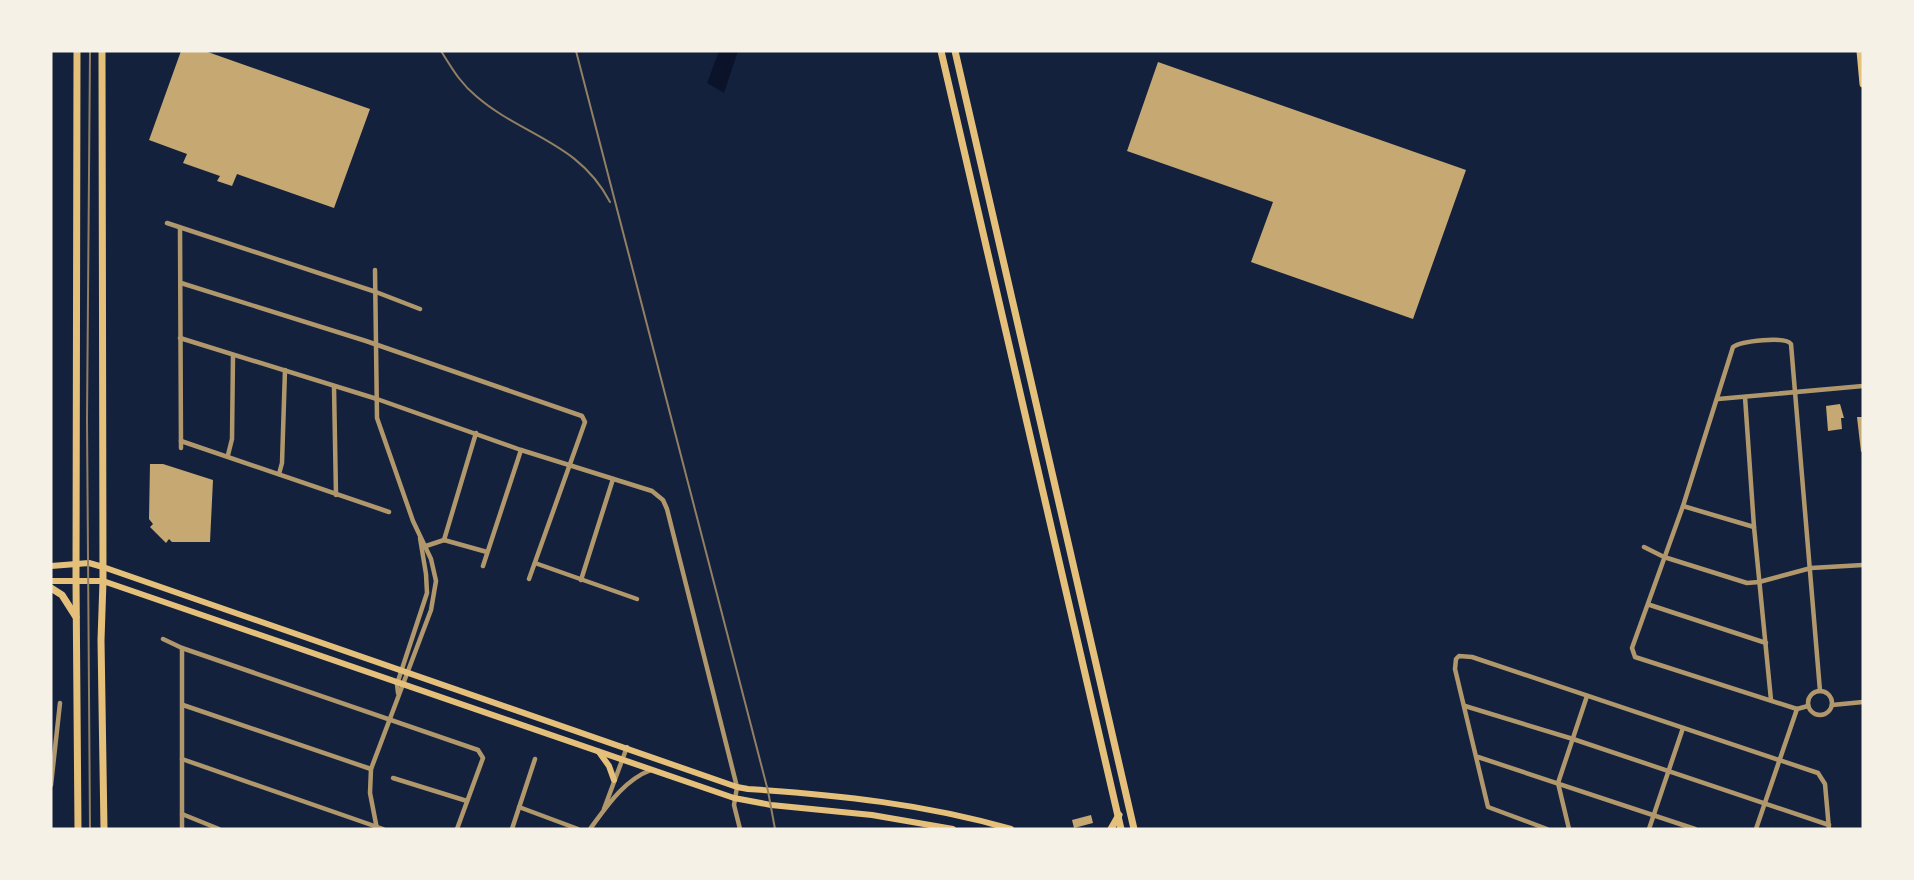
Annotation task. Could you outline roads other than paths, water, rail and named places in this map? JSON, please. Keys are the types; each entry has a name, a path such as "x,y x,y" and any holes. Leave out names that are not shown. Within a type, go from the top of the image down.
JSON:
{"main road":[{"path":"76,51 78,829"},
{"path":"102,51 103,581 101,640 104,829"},
{"path":"941,51 1121,829"},
{"path":"955,51 1134,829"},
{"path":"1860,51 1863,84"},
{"path":"945,67 958,63"},
{"path":"51,566 89,563 103,567 401,671 627,747 737,787 748,790 826,794 898,803 968,816 1012,829"},
{"path":"51,581 76,579 103,581 400,685 734,798 765,804 872,815 953,829"},
{"path":"51,588 62,595 76,617"},
{"path":"598,751 609,766 614,780"},
{"path":"1111,829 1119,814"}],"street":[{"path":"167,223 376,292 420,310"},
{"path":"180,228 181,448"},
{"path":"375,270 376,399 380,429 420,538 426,546 435,572 434,594 408,673 400,685"},
{"path":"180,283 376,344 580,415 585,422 529,579"},
{"path":"180,338 376,399 522,450 646,489 658,495 667,509 737,787 734,798 734,812 740,829"},
{"path":"1808,706 1797,709 1635,657 1632,648 1650,605 1664,557 1718,399 1733,347 1741,343 1787,339 1791,344 1820,691"},
{"path":"228,455 232,439 233,355"},
{"path":"279,474 282,463 285,370"},
{"path":"1718,399 1863,386"},
{"path":"334,387 336,495"},
{"path":"1745,397 1754,527 1771,700"},
{"path":"444,540 476,433"},
{"path":"181,441 228,455 336,495 389,512"},
{"path":"483,566 522,450"},
{"path":"581,580 613,479"},
{"path":"1683,506 1754,527"},
{"path":"377,827 370,793 371,769 398,694 401,671 426,593 426,574 420,548 420,538"},
{"path":"420,548 444,540 487,552"},
{"path":"1644,547 1664,557 1747,583 1759,582 1811,568 1863,565"},
{"path":"535,563 636,599"},
{"path":"1650,605 1766,643"},
{"path":"163,639 182,648 476,749 482,754 483,758 457,829"},
{"path":"182,648 182,829"},
{"path":"1465,706 1668,770 1829,827 1824,779 1818,773 1779,758 1464,656 1459,656 1455,663 1465,706 1478,757 1487,805 1492,810 1547,829"},
{"path":"1820,691 1830,697 1832,705 1828,712 1820,716 1812,713 1808,706 1810,696 1820,691"},
{"path":"1570,829 1558,783 1587,696"},
{"path":"1832,705 1863,702"},
{"path":"51,785 60,704"},
{"path":"183,705 371,769"},
{"path":"1756,829 1797,709"},
{"path":"1649,829 1682,728"},
{"path":"604,810 627,747"},
{"path":"1478,757 1695,829"},
{"path":"182,759 383,829"},
{"path":"512,829 535,759"},
{"path":"590,829 604,810 632,779 651,770"},
{"path":"393,778 467,801"},
{"path":"519,807 578,829"},
{"path":"182,814 219,829"}],"water":[{"path":"719,51 738,51 724,93 707,83"}],"railway":[{"path":"90,51 87,420 90,829"},
{"path":"441,51 470,91 494,110 566,153 597,182 610,202"},
{"path":"576,51 768,791 775,829"}]}
